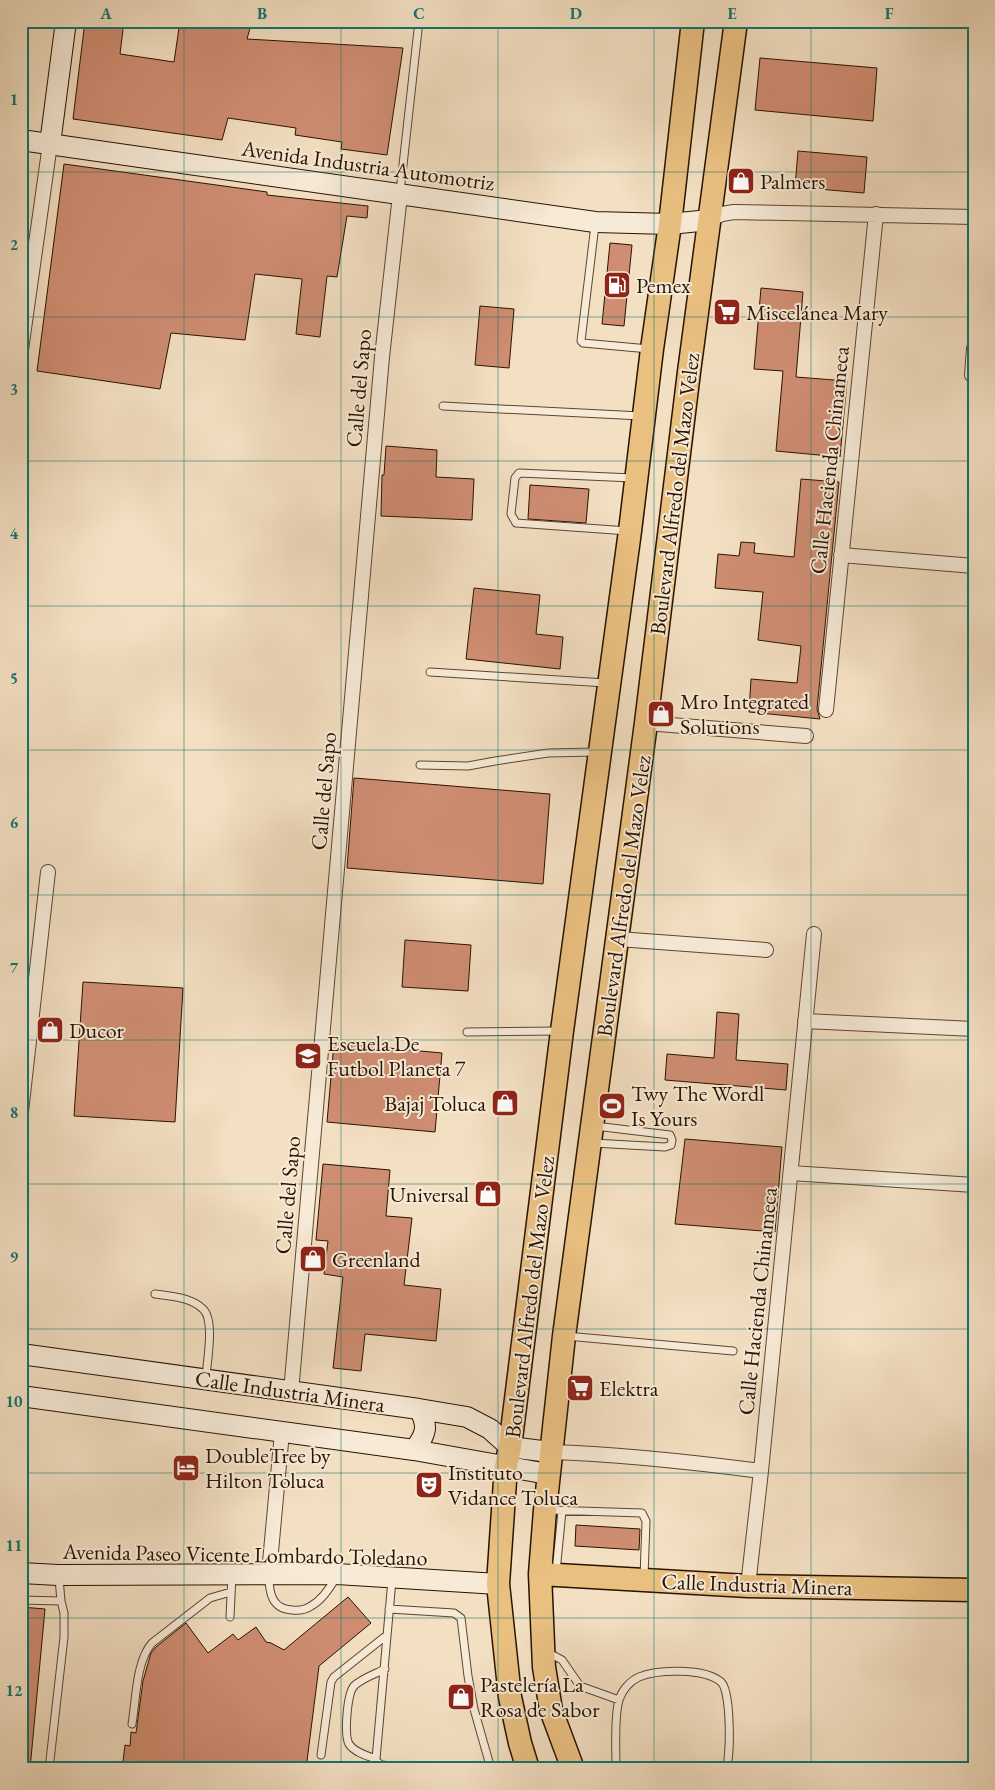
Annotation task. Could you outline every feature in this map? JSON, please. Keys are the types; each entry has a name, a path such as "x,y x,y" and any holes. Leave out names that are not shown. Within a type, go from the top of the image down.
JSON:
{"main road":[{"path":"50,144 66,21"},
{"name":"Boulevard Alfredo del Mazo Velez","path":"528,1769 510,1697 498,1584 508,1456 562,1030 670,224 693,21"},
{"name":"Boulevard Alfredo del Mazo Velez","path":"573,1769 551,1710 543,1650 553,1511 549,1463 736,21"},
{"name":"Avenida Industria Automotriz","path":"21,140 596,222 670,224 709,220"},
{"name":"Calle Industria Minera","path":"21,1354 419,1408 468,1417 490,1429 508,1456"},
{"name":"Calle Industria Minera","path":"21,1396 414,1450 508,1456 549,1463"},
{"path":"414,1450 423,1438 426,1428 424,1416 419,1408"},
{"name":"Avenida Paseo Vicente Lombardo Toledano","path":"21,1573 232,1583 269,1573 338,1574 498,1584"},
{"name":"Calle Industria Minera","path":"548,1575 748,1586 973,1587"}],"street":[{"path":"21,350 50,144"},
{"name":"Calle del Sapo","path":"291,1392 382,357 400,195"},
{"path":"709,220 722,214 734,212 974,217"},
{"name":"Calle Hacienda Chinameca","path":"826,710 876,214"},
{"path":"972,374 974,348"},
{"path":"841,555 974,566"},
{"path":"646,723 806,736"},
{"path":"21,1112 48,872"},
{"name":"Calle Hacienda Chinameca","path":"748,1586 814,934"},
{"path":"618,938 766,950"},
{"path":"805,1021 974,1029"},
{"path":"791,1173 974,1185"},
{"path":"269,1573 282,1432"},
{"path":"549,1463 597,1454 662,1459 761,1471"}],"lane":[{"path":"400,195 419,21"},
{"path":"596,222 581,341 583,343 652,349"},
{"path":"443,406 644,416"},
{"path":"630,531 516,522 511,514 515,478 520,473 636,479"},
{"path":"430,672 609,683"},
{"path":"420,765 468,766 495,760 548,753 599,752"},
{"path":"467,1032 562,1030"},
{"path":"591,1134 670,1135 672,1140 671,1145 665,1147 591,1134"},
{"path":"155,1294 191,1302 204,1309 208,1318 209,1334 205,1380"},
{"path":"564,1336 733,1351"},
{"path":"553,1511 642,1513 646,1520 644,1580"},
{"path":"269,1573 269,1588 274,1601 284,1610 298,1611 309,1608 320,1600 332,1586 338,1574"},
{"path":"49,1769 64,1637 64,1613 58,1575"},
{"path":"376,1759 393,1577"},
{"path":"230,1617 232,1583"},
{"path":"132,1724 142,1660 146,1650 152,1643 232,1583"},
{"path":"21,1600 61,1602"},
{"path":"390,1609 454,1613 461,1618 474,1709 490,1769"},
{"path":"321,1755 330,1682 387,1635"},
{"path":"543,1650 562,1660 580,1686 619,1700"},
{"path":"385,1669 354,1687 349,1704 347,1730 350,1745 376,1759 382,1765 420,1769"},
{"path":"616,1769 619,1700 626,1686 638,1677 650,1673 690,1672 712,1677 722,1682 725,1688 728,1708 729,1755 726,1769"}],"building":[{"path":"85,21 124,21 120,54 174,62 180,21 252,21 247,39 403,48 387,155 341,149 342,142 295,135 296,128 228,118 222,140 73,119"},
{"path":"760,58 877,68 873,121 755,110"},
{"path":"798,151 867,157 864,193 795,187"},
{"path":"64,164 267,192 267,195 368,206 367,218 347,216 337,277 327,276 320,337 296,334 302,279 255,274 245,340 171,333 160,389 37,371"},
{"name":"Pemex","path":"610,243 632,245 624,326 602,324"},
{"path":"761,288 803,292 796,377 847,381 840,457 776,451 783,371 754,369"},
{"path":"480,306 514,309 509,368 475,365"},
{"path":"386,446 437,450 436,477 474,479 472,520 381,516 382,475 384,475"},
{"path":"801,479 839,482 817,709 820,719 749,712 751,679 797,683 801,646 758,640 763,592 715,588 718,554 739,556 741,542 755,543 754,553 794,557"},
{"path":"530,485 589,489 586,523 528,519"},
{"path":"474,588 540,595 536,634 563,637 560,669 466,659"},
{"path":"354,778 550,794 543,884 347,868"},
{"path":"405,940 471,945 468,991 402,987"},
{"path":"83,982 183,988 175,1122 74,1116"},
{"path":"717,1012 739,1014 736,1060 788,1064 786,1090 665,1080 667,1054 714,1058"},
{"path":"334,1043 442,1053 435,1132 327,1122"},
{"path":"685,1139 782,1147 775,1232 675,1224"},
{"path":"323,1164 390,1170 386,1216 412,1218 404,1285 441,1289 436,1341 365,1334 361,1371 333,1368 343,1277 324,1274 328,1241 316,1240"},
{"path":"576,1525 640,1529 639,1550 575,1546"},
{"path":"348,1597 371,1623 319,1666 306,1769 122,1769 125,1745 130,1746 131,1732 136,1733 143,1681 151,1653 186,1623 208,1653 233,1634 238,1640 256,1627 266,1642 284,1650"},
{"path":"21,1607 45,1609 30,1769 21,1768"}],"place":[{"name":"Palmers","path":"741,181"},
{"name":"Pemex","path":"617,285"},
{"name":"Miscelánea Mary","path":"727,312"},
{"name":"Mro Integrated Solutions","path":"661,714"},
{"name":"Ducor","path":"50,1030"},
{"name":"Escuela De Futbol Planeta 7","path":"308,1056"},
{"name":"Bajaj Toluca","path":"505,1103"},
{"name":"Twy The Wordl Is Yours","path":"612,1106"},
{"name":"Universal","path":"488,1194"},
{"name":"Greenland","path":"313,1259"},
{"name":"Elektra","path":"580,1388"},
{"name":"DoubleTree by Hilton Toluca","path":"186,1468"},
{"name":"Instituto Vidance Toluca","path":"429,1485"},
{"name":"Pastelería La Rosa de Sabor","path":"461,1697"}]}
